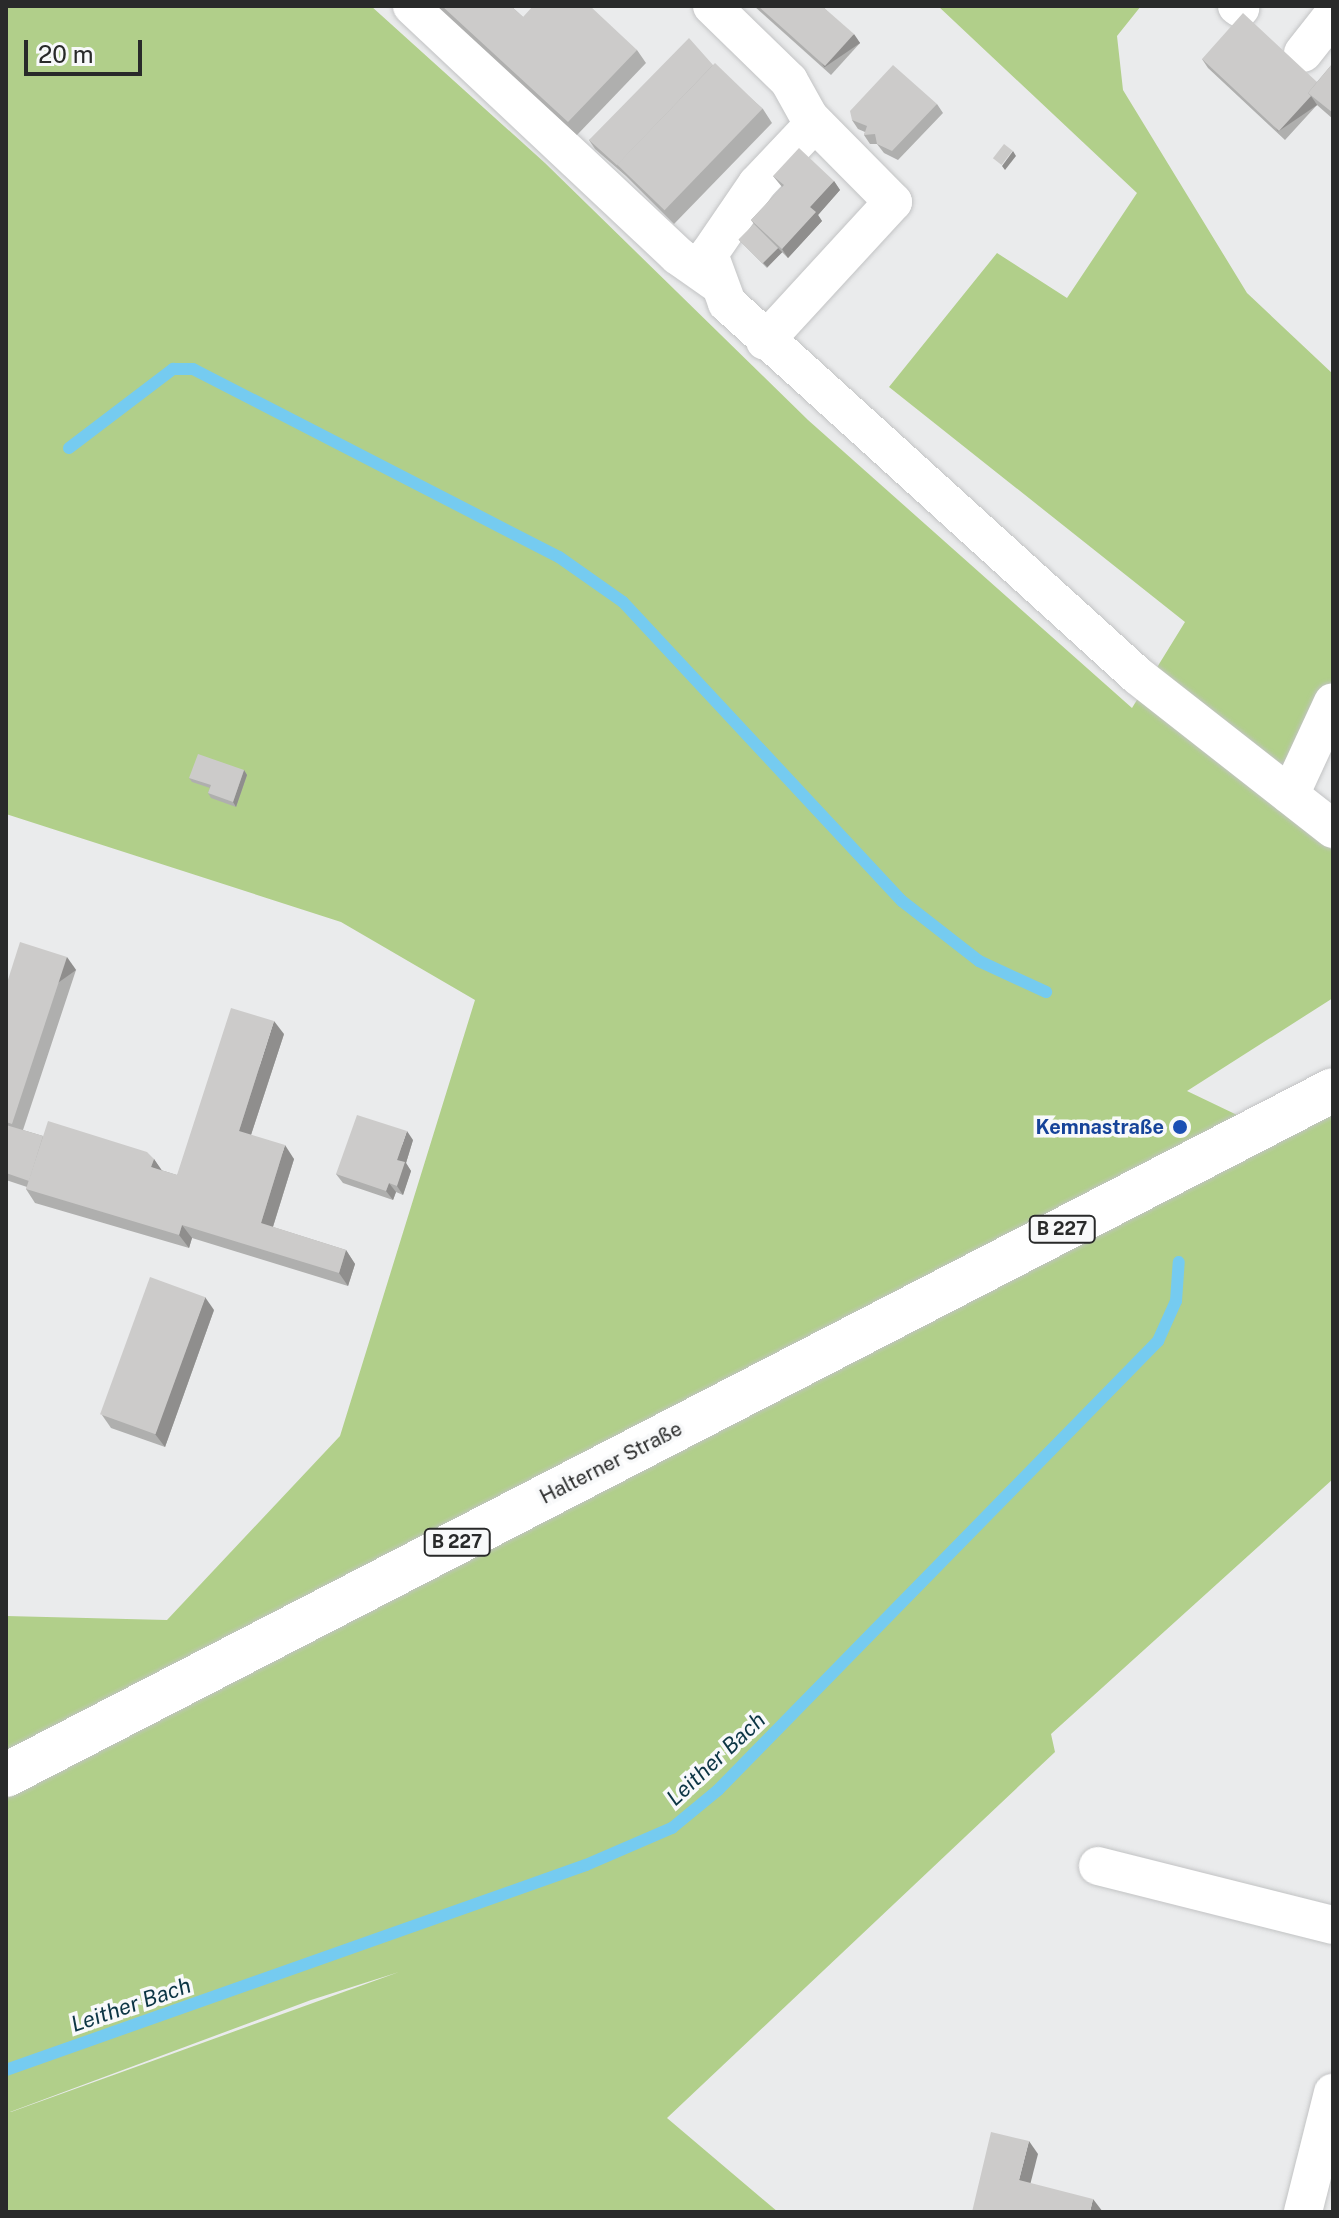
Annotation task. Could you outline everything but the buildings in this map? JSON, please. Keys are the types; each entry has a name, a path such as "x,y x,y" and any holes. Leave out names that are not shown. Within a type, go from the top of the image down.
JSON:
{"main road":[{"name":"Halterner Straße","path":"6,1775 1333,1090"}],"street":[{"path":"412,6 678,256 715,282"},
{"path":"712,6 789,81 809,117 893,202 765,341"},
{"path":"1303,53 1333,15"},
{"path":"809,117 809,129 757,184 709,254 715,282 727,303 765,341 1138,676 1333,829"},
{"path":"1290,795 1333,702"},
{"path":"1098,1866 1333,1925"},
{"path":"1303,2212 1333,2093"}],"green space":[{"path":"6,6 371,6 545,163 808,420 1132,708 1185,622 889,387 997,253 1067,298 1137,193 938,6 1141,6 1117,36 1123,90 1247,293 1333,374 1333,676 1289,809 1333,851 1333,998 1187,1091 1258,1125 6,1763 6,1616 167,1620 340,1436 475,1000 341,922 6,814"},
{"path":"1333,1094 1333,1479 1051,1734 1055,1752 667,2118 778,2212 6,2212 6,1782","holes":["399,1972 10,2112 311,2000"]}],"waterway":[{"path":"69,448 173,369 193,369 559,557 623,602 902,901 979,961 1046,992"},
{"name":"Leither Bach","path":"6,2070 586,1865 672,1828 718,1790 1158,1341 1176,1301 1179,1262"}],"place":[{"name":"Kemnastraße","path":"1180,1127"}]}
